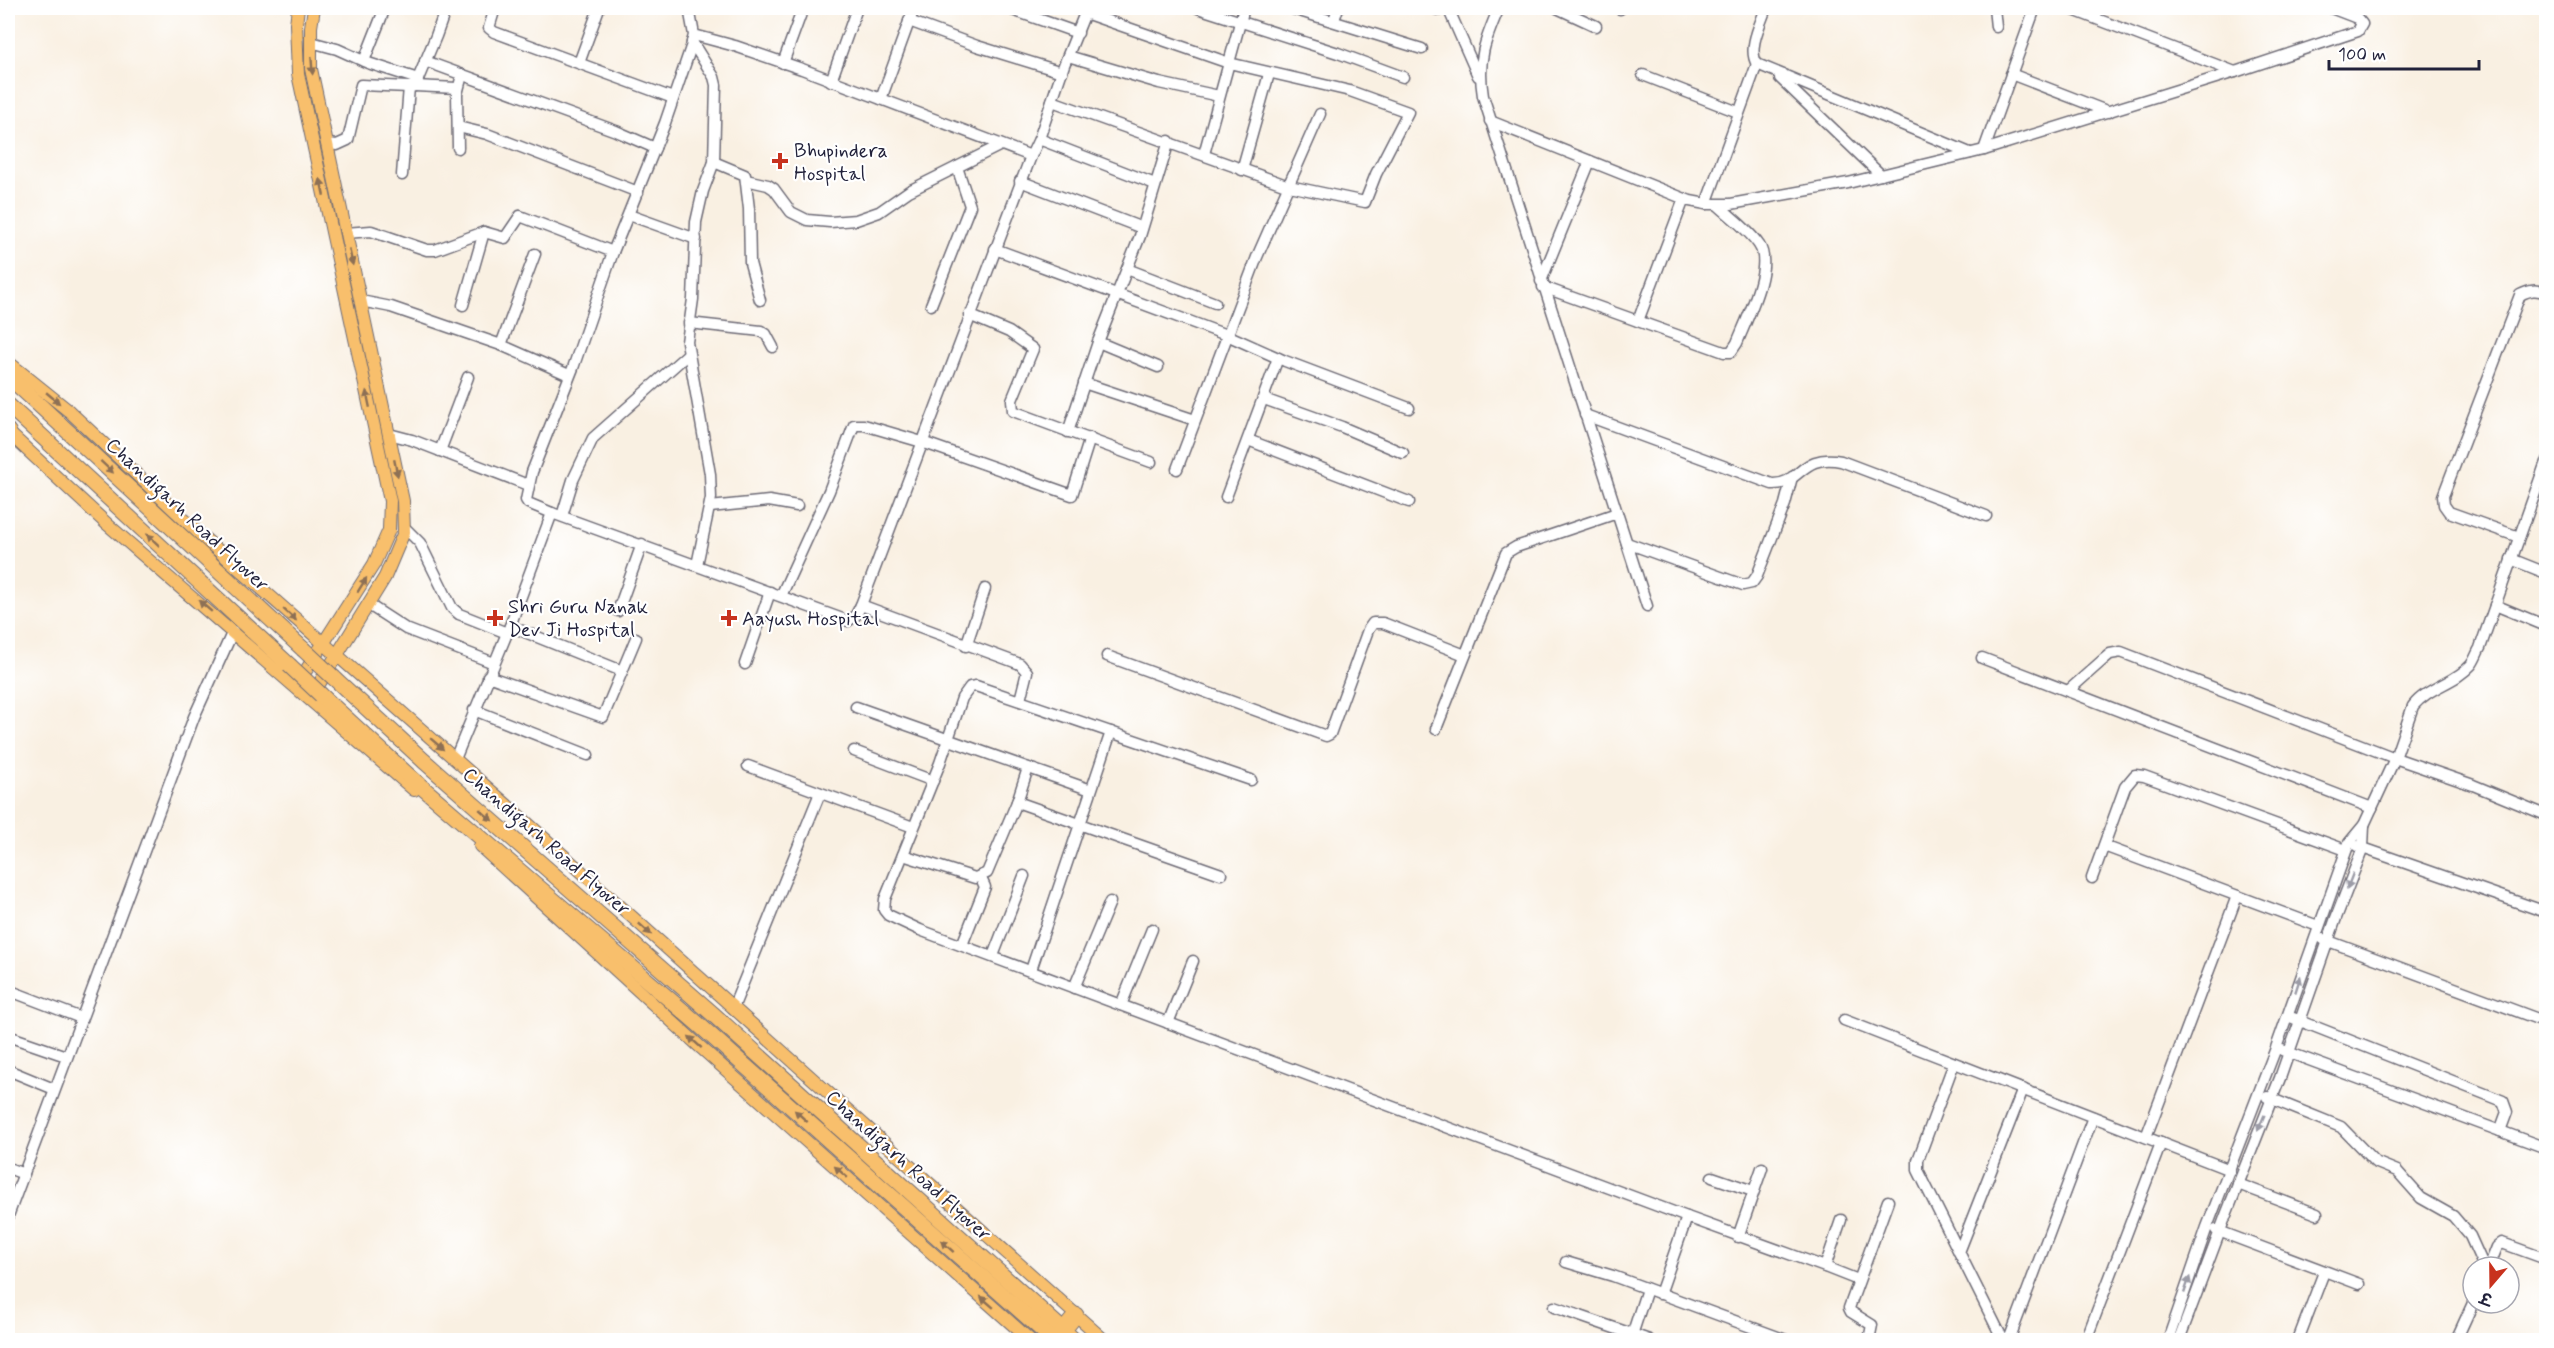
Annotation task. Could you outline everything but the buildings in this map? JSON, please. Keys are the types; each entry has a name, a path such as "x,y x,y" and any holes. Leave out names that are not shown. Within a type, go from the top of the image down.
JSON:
{"highway":[{"name":"Chandigarh Road Flyover","path":"8,376 424,760 714,1015 1046,1316 1063,1337"},
{"name":"Chandigarh Road Flyover","path":"12,410 409,776 1063,1337"},
{"path":"1063,1337 1076,1315"}],"main road":[{"path":"296,687 374,564 389,530 390,501 298,74 296,24 298,8"},
{"path":"310,699 369,605 398,551 404,527 403,501 311,69 314,8"},
{"path":"8,362 69,411 189,524 455,759 1104,1341"},
{"path":"8,432 107,524 458,826 698,1045 1030,1341"}],"street":[{"path":"364,61 385,8"},
{"path":"402,175 414,84 446,8"},
{"path":"495,8 489,28 494,32 673,98"},
{"path":"579,63 599,8"},
{"path":"690,8 693,38 716,85 714,162 703,191 696,239 693,299 689,324 688,354 709,461 710,507 697,565"},
{"path":"783,63 803,8"},
{"path":"831,81 857,8"},
{"path":"881,99 914,8"},
{"path":"1007,8 1077,33"},
{"path":"1198,8 1338,53 1403,77"},
{"path":"1204,154 1244,8"},
{"path":"1290,8 1334,20 1422,50"},
{"path":"1334,20 1338,8"},
{"path":"1440,8 1480,81 1490,121 1647,606"},
{"path":"1480,81 1481,54 1499,8"},
{"path":"1557,8 1596,26"},
{"path":"1766,8 1754,45 1753,54 1757,64 1971,153"},
{"path":"1994,8 1996,27"},
{"path":"1984,150 2035,8"},
{"path":"2068,8 2235,72"},
{"path":"1490,121 1684,199 1718,205 1881,175 1984,150 2358,31 2362,24 2357,18 2331,8"},
{"path":"693,38 655,148 613,252 528,485 527,502 843,620 852,619 861,606 943,392 969,315 1020,181 1039,139 1052,100 1062,72 1086,10 1228,63 1350,91 1408,112 1376,174 1365,202 1288,186 1052,100"},
{"path":"909,21 978,46 1062,72"},
{"path":"693,38 735,46 1031,156"},
{"path":"311,42 337,49 414,84"},
{"path":"1068,56 1159,83 1219,96"},
{"path":"425,61 616,131 655,148"},
{"path":"1706,204 1757,64"},
{"path":"1774,72 1881,175"},
{"path":"1242,170 1269,74"},
{"path":"2011,74 2109,112"},
{"path":"458,148 458,88 462,75"},
{"path":"1643,75 1738,112"},
{"path":"327,144 337,145 348,140 361,85 414,84 458,88"},
{"path":"1177,469 1257,258 1320,114"},
{"path":"458,127 501,139 638,192"},
{"path":"1039,139 1155,184"},
{"path":"1068,432 1098,342 1142,228 1169,141"},
{"path":"746,180 759,182 774,189 784,205 797,217 815,222 856,220 874,214 909,191 1000,145"},
{"path":"1542,284 1590,161"},
{"path":"714,162 741,172 746,180 750,263 760,300"},
{"path":"931,305 970,206 957,167"},
{"path":"1020,181 1142,228"},
{"path":"1638,321 1684,199"},
{"path":"1542,284 1724,352 1734,350 1763,273 1764,258 1763,251 1753,237 1718,205"},
{"path":"629,215 696,239"},
{"path":"346,233 371,231 432,250 484,232 504,238 520,216 613,252"},
{"path":"463,305 484,232"},
{"path":"995,249 1228,336 1278,358 1409,408"},
{"path":"501,345 535,254"},
{"path":"1127,268 1215,303"},
{"path":"2519,537 2449,512 2444,505 2443,496 2520,296 2528,291 2538,290 2547,293"},
{"path":"361,302 391,307 501,345 569,375"},
{"path":"969,315 1009,332 1033,349 1012,400 1013,411 1151,462"},
{"path":"689,324 761,331 766,334 773,347"},
{"path":"1098,342 1158,367"},
{"path":"455,759 557,514 593,438 688,354"},
{"path":"1226,497 1278,358"},
{"path":"440,451 468,376"},
{"path":"1084,383 1195,420"},
{"path":"1264,399 1342,426 1403,453"},
{"path":"1585,415 1772,484 1784,483 1807,465 1825,458 1841,461 1986,516"},
{"path":"781,596 829,491 854,425 864,425 922,442 1072,495 1090,438"},
{"path":"389,435 440,451 528,485"},
{"path":"1248,440 1409,502"},
{"path":"2168,1341 2207,1227 2288,1016 2316,931 2348,846 2364,825 2372,808 2395,758 2413,706 2418,699 2459,675 2472,664 2480,648 2547,462"},
{"path":"1627,543 1743,585 1752,583 1780,519 1792,477"},
{"path":"710,507 778,501 797,506"},
{"path":"1436,729 1506,553 1516,547 1617,513"},
{"path":"404,527 420,543 452,608 459,614 622,671"},
{"path":"618,610 642,544"},
{"path":"2511,559 2547,573"},
{"path":"966,646 986,589"},
{"path":"745,664 770,592"},
{"path":"369,605 406,629 494,663"},
{"path":"2495,605 2547,626"},
{"path":"861,606 1024,666 1027,672 1020,700"},
{"path":"1107,656 1326,736 1330,734 1368,630 1373,623 1383,623 1465,655"},
{"path":"8,1216 194,717 233,631"},
{"path":"488,676 601,717 606,715 636,638"},
{"path":"2068,692 2104,658 2121,652 2395,758 2474,785 2547,815"},
{"path":"1982,658 2372,808"},
{"path":"1251,780 1020,700 976,686 970,687 962,698 933,781 885,899 884,910 888,915 920,930 1858,1280"},
{"path":"856,707 1091,790"},
{"path":"474,710 588,755"},
{"path":"1031,970 1112,732"},
{"path":"854,751 933,781"},
{"path":"748,766 913,827"},
{"path":"903,855 975,878 987,873 1017,802 1028,768"},
{"path":"2092,878 2125,787 2132,777 2139,775 2348,846 2363,848 2543,911"},
{"path":"733,1008 820,793"},
{"path":"1017,802 1221,874"},
{"path":"2179,1341 2272,1099 2363,848 2364,825"},
{"path":"2104,846 2236,896 2316,931 2328,940 2547,1022"},
{"path":"962,945 985,886 980,876"},
{"path":"993,956 1024,876"},
{"path":"2146,1137 2236,896"},
{"path":"1074,988 1110,902"},
{"path":"1121,1005 1152,929"},
{"path":"1168,1023 1193,961"},
{"path":"8,990 81,1018"},
{"path":"2288,1016 2503,1101 2507,1112 2500,1131"},
{"path":"1844,1020 2230,1170"},
{"path":"8,1036 66,1056"},
{"path":"2276,1048 2547,1148"},
{"path":"1954,1063 1917,1164 1920,1176 2003,1341"},
{"path":"8,1070 54,1089"},
{"path":"1959,1252 2023,1089"},
{"path":"2258,1094 2341,1127 2375,1162 2397,1172 2421,1198 2453,1216 2470,1236 2480,1255"},
{"path":"2009,1341 2093,1117"},
{"path":"2086,1341 2161,1143"},
{"path":"8,1168 24,1174"},
{"path":"1738,1237 1762,1168"},
{"path":"1712,1177 1754,1191"},
{"path":"2238,1184 2317,1214"},
{"path":"1869,1341 1872,1325 1849,1310 1888,1201"},
{"path":"1660,1294 1687,1217"},
{"path":"1825,1267 1841,1220"},
{"path":"2207,1227 2359,1284"},
{"path":"2493,1255 2502,1243 2547,1258"},
{"path":"1566,1262 1647,1289 1786,1341"},
{"path":"2298,1341 2324,1272"},
{"path":"1632,1335 1647,1289"},
{"path":"1554,1307 1649,1341"},
{"path":"2456,1341 2468,1315"}],"place":[{"name":"Bhupindera Hospital","path":"780,161"},
{"name":"Shri Guru Nanak Dev Ji Hospital","path":"495,618"},
{"name":"Aayush Hospital","path":"729,618"}]}
